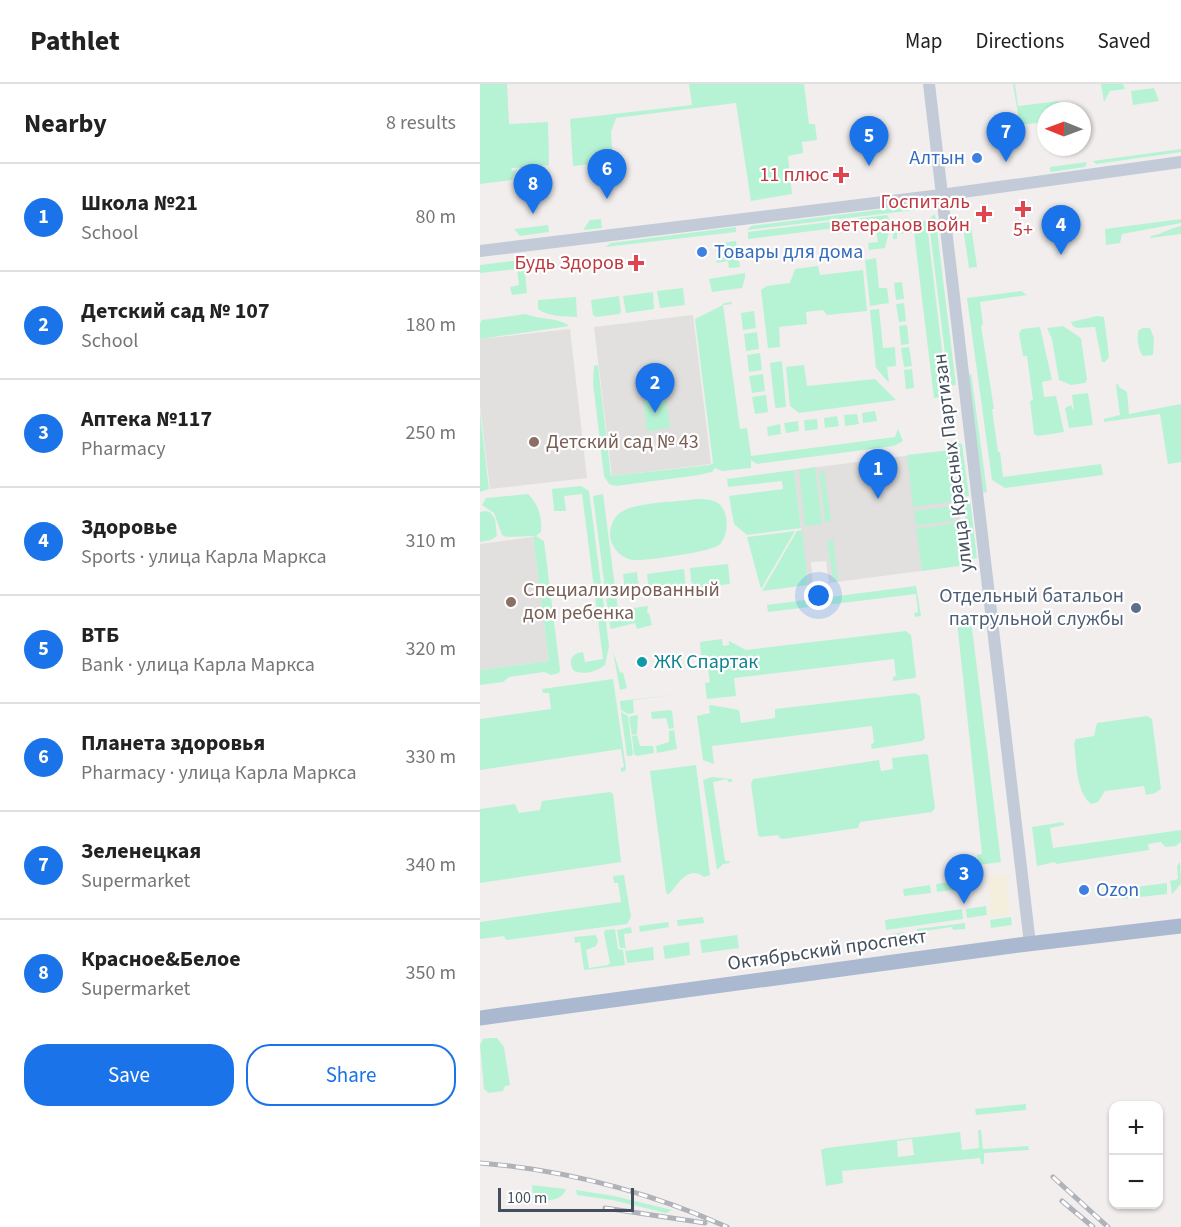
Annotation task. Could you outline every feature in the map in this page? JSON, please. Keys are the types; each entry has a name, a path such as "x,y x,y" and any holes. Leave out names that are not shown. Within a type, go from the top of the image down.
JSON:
{"main road":[{"name":"Октябрьский проспект","path":"480,1018 1030,944 1181,926"}],"street":[{"name":"улица Красных Партизан","path":"929,84 1030,944"},
{"path":"480,251 941,195 1181,162"}],"shaded area":[{"path":"693,315 711,464 612,476 594,327"},
{"name":"Детский сад № 43","path":"570,329 587,478 490,489 480,406 480,339"},
{"path":"952,450 966,565 829,583 826,561 811,562 813,585 808,585 794,470"},
{"name":"Специализированный дом ребенка","path":"533,537 549,661 480,670 480,544"}],"green space":[{"path":"480,84 507,84 509,124 548,122 549,165 512,168 511,171 517,170 512,180 480,184"},
{"path":"689,84 804,84 809,124 815,124 817,140 802,142 803,153 788,156 792,194 751,201 736,103 616,118 611,132 613,162 573,166 570,119 692,105"},
{"path":"1013,84 1015,84 1018,106 1037,104 1037,123 1020,125"},
{"path":"1101,84 1123,84 1125,89 1110,91 1104,102"},
{"path":"1154,88 1159,101 1133,105 1131,91"},
{"path":"1181,149 1181,152 1096,164 1093,161"},
{"path":"1087,162 1085,167 1050,172 1050,167"},
{"path":"917,205 923,209 747,230 751,226"},
{"path":"935,214 956,385 949,386 929,223 930,218"},
{"path":"887,215 890,227 885,248 869,250 868,243 878,242 875,223 748,239 748,232"},
{"path":"914,218 925,221 927,225 947,391 941,397 934,398 914,232 897,234 897,239 893,239 896,228"},
{"path":"601,219 602,228 583,230 590,220"},
{"path":"1181,219 1181,223 1122,234 1120,243 1106,245 1105,229"},
{"path":"548,225 549,232 520,236 514,229"},
{"path":"971,226 977,267 969,268 963,227"},
{"path":"1181,226 1181,234 1150,238 1151,236"},
{"path":"736,227 736,232 605,247 611,243"},
{"path":"736,241 740,267 729,268 728,261 717,263 715,244"},
{"path":"876,258 879,288 887,288 889,303 870,306 865,260"},
{"path":"519,260 524,262 527,293 512,295 510,287 519,285 517,269 480,273 480,265"},
{"path":"818,266 820,275 863,270 867,311 827,315 823,310 806,312 807,324 779,327 780,347 768,348 761,290 767,286 790,283 795,269"},
{"path":"745,273 742,288 712,292 709,279"},
{"path":"902,282 904,299 896,300 894,283"},
{"path":"683,288 685,305 660,308 657,291"},
{"path":"1021,291 1027,295 980,302 983,325 981,326 1003,477 1101,464 1103,475 1005,488 992,480 967,298"},
{"path":"653,292 654,309 626,313 623,296"},
{"path":"619,296 621,312 619,314 596,317 593,315 591,300"},
{"path":"576,297 577,317 552,315 538,309 538,300"},
{"path":"731,302 732,304 723,305 740,429 747,428 751,456 895,437 898,429 903,441 894,446 757,464 751,460 751,468 722,471 715,468 712,472 699,475 616,486 609,484 604,476 593,383 594,366 598,365 611,476 710,465 713,463 695,319 724,303"},
{"path":"904,303 906,321 899,322 896,304"},
{"path":"879,309 883,348 895,347 896,366 887,367 889,383 876,368 870,310"},
{"path":"754,311 756,328 743,330 741,313"},
{"path":"526,314 560,321 569,326 480,339 482,320"},
{"path":"1097,316 1104,317 1109,357 1105,362 1102,362 1095,327 1077,328 1071,322"},
{"path":"907,325 909,344 901,345 899,326"},
{"path":"1063,326 1081,338 1087,380 1085,383 1071,385 1059,380 1052,339 1047,328"},
{"path":"1040,327 1052,380 1042,382 1044,397 1056,396 1064,432 1038,436 1034,434 1030,401 1033,400 1027,356 1023,356 1019,333 1022,329"},
{"path":"1143,328 1150,328 1154,338 1153,355 1143,356 1140,350 1138,333"},
{"path":"757,332 759,349 746,351 744,334"},
{"path":"909,347 912,366 904,367 901,348"},
{"path":"760,353 762,370 749,372 747,355"},
{"path":"782,361 786,407 777,408 775,407 770,363"},
{"path":"804,365 807,386 875,379 896,400 799,413 790,406 786,367"},
{"path":"912,369 914,388 906,389 904,370"},
{"path":"971,373 987,492 983,493 969,377"},
{"path":"763,374 765,391 752,393 749,376"},
{"path":"1118,384 1127,392 1129,414 1181,404 1181,462 1168,464 1160,414 1104,422 1104,419 1120,415 1116,385"},
{"path":"1088,393 1093,425 1069,428 1065,408 1071,405 1074,411 1072,395"},
{"path":"766,395 768,412 755,414 752,397"},
{"path":"666,397 670,428 647,431 643,400"},
{"path":"875,411 877,421 863,423 862,413"},
{"path":"480,412 489,489 480,492"},
{"path":"857,414 859,424 845,426 844,415"},
{"path":"837,416 839,426 825,428 824,418"},
{"path":"817,419 818,429 805,431 804,420"},
{"path":"798,421 799,431 786,433 784,423"},
{"path":"780,424 781,434 768,436 767,427"},
{"path":"956,441 962,444 969,496 963,497"},
{"path":"952,450 958,501 913,507 907,455"},
{"path":"815,467 822,524 805,526 799,470"},
{"path":"794,470 801,528 747,535 734,524 729,496 783,489 782,481 728,487 727,479"},
{"path":"824,471 831,521 825,522 819,472"},
{"path":"581,486 589,491 609,646 605,665 586,673 574,671 571,664 573,656 583,652 585,662 603,659 582,494 564,496 566,511 554,511 552,489"},
{"path":"528,494 535,502 541,521 541,532 536,536 544,541 560,670 559,673 551,675 544,672 509,677 503,682 480,685 480,670 549,661 533,537 535,536 506,537 502,535 494,513 482,505 486,498"},
{"path":"603,494 618,610 648,606 647,613 649,613 652,625 637,629 635,623 611,629 609,622 621,619 609,620 593,496"},
{"path":"696,499 716,502 725,512 727,524 725,536 719,545 663,558 633,560 620,554 611,542 610,531 614,520 617,515 627,509"},
{"path":"970,499 977,558 970,559 963,500"},
{"path":"953,506 955,520 916,526 914,511"},
{"path":"480,512 490,512 495,519 497,536 480,542"},
{"path":"961,522 966,565 922,571 916,529"},
{"path":"802,530 808,585 762,591 797,531"},
{"path":"795,531 761,589 747,537"},
{"path":"833,539 838,582 834,582 827,542"},
{"path":"728,564 730,584 692,588 690,568"},
{"path":"684,569 686,589 649,594 647,574"},
{"path":"637,572 640,598 626,599 623,574"},
{"path":"916,586 921,616 915,617 914,613 918,612 916,594 768,612 767,605"},
{"path":"971,620 1001,862 978,865 977,855 982,854 957,622"},
{"path":"906,631 911,635 915,678 893,681 893,677 896,676 894,659 734,678 736,696 707,699 705,683 710,682 706,655 701,655 700,642 722,639 723,646 729,645 729,641 746,650"},
{"path":"613,651 620,673 623,672 627,688 620,690"},
{"path":"613,679 625,771 621,772 621,768 624,767 621,749 480,770 480,719 551,709 549,693 543,693 542,689"},
{"path":"915,693 920,696 925,738 922,741 872,749 871,744 874,743 872,726 712,746 714,764 703,760 697,716 710,713 709,706 711,705 739,710 741,723 775,718 775,709"},
{"path":"679,694 633,700 634,713 628,714 621,710 620,701"},
{"path":"672,711 674,728 669,729 666,718 652,719 651,712"},
{"path":"621,712 628,716 633,754 631,756 627,756"},
{"path":"638,715 637,734 632,735 629,718"},
{"path":"1147,716 1152,719 1161,789 1146,795 1144,786 1105,791 1098,802 1091,804 1079,784 1074,744 1076,739 1094,736 1097,723"},
{"path":"674,730 677,749 657,753 656,746 669,742 669,731"},
{"path":"637,735 640,746 653,746 654,753 637,756 634,754 632,736"},
{"path":"928,755 935,808 932,812 860,822 858,828 783,839 778,835 760,837 758,835 751,784 753,779 879,760 881,771 893,769 892,758"},
{"path":"696,765 710,875 704,877 693,873 688,875 668,895 650,771"},
{"path":"712,777 732,779 732,782 728,782 727,779 713,782 725,861 730,863 723,864 717,870 703,780"},
{"path":"610,792 613,794 621,862 480,883 480,809 515,804 519,813 540,810 542,801"},
{"path":"1063,822 1064,825 1050,828 1053,848 1181,830 1181,842 1176,846 1165,847 1161,842 1148,844 1149,850 1037,866 1032,827"},
{"path":"1180,862 1181,884 1172,894 1170,881 1178,879 1177,866"},
{"path":"624,875 631,917 627,924 506,940 504,936 480,939 480,922 621,902 618,883 614,883 613,876"},
{"path":"965,880 967,888 937,892 936,884"},
{"path":"1167,883 1167,894 1122,899 1120,889"},
{"path":"930,885 931,893 904,896 903,889"},
{"path":"986,906 987,915 967,918 966,909"},
{"path":"962,909 963,919 886,930 885,920"},
{"path":"703,917 704,923 678,926 677,920"},
{"path":"1011,917 1012,925 991,928 990,920"},
{"path":"668,922 669,927 640,932 639,926"},
{"path":"965,923 965,929 953,930 952,927 917,932 917,929"},
{"path":"631,927 632,933 624,934 626,951 653,947 654,960 627,963 625,948 620,948 617,930"},
{"path":"615,929 618,949 623,950 625,965 584,970 580,942 575,943 574,937 596,935 598,941 596,946 586,950 589,968 608,965 610,963 604,933 605,930"},
{"path":"904,932 907,944 917,943 917,946 903,948 902,945 894,946 892,934"},
{"path":"737,935 739,948 702,953 700,940"},
{"path":"689,942 690,955 665,959 663,946"},
{"path":"497,1038 504,1047 510,1085 505,1086 503,1091 489,1093 484,1089 480,1045 483,1039"},
{"path":"1026,1104 1026,1110 976,1115 975,1109"},
{"path":"978,1130 981,1130 983,1149 1028,1146 1029,1150 984,1153 984,1164 981,1164 980,1158 842,1171 843,1183 826,1186 821,1150 960,1132 962,1150 979,1148","holes":["912,1139 914,1155 898,1157 897,1141"]},
{"path":"532,1185 566,1189 557,1199 533,1200"},
{"path":"576,1190 614,1196 672,1210 666,1213 612,1200 577,1195"}],"sand":[{"path":"1002,875 1006,877 1010,914 989,917 988,908 991,905 987,877"}],"railway":[{"path":"480,1163 543,1171 606,1184 667,1203 727,1227"},
{"path":"1053,1177 1108,1227"},
{"path":"1062,1201 1093,1227"},
{"path":"605,1208 705,1223"}],"place":[{"name":"Алтын","path":"977,158"},
{"name":"Зеленецкая","path":"1006,162"},
{"name":"ВТБ","path":"869,166"},
{"name":"11 плюс","path":"841,175"},
{"name":"Планета здоровья","path":"607,199"},
{"name":"5+","path":"1023,209"},
{"name":"Красное&Белое","path":"533,214"},
{"name":"Госпиталь ветеранов войн","path":"984,214"},
{"name":"Товары для дома","path":"702,252"},
{"name":"Здоровье","path":"1061,255"},
{"name":"Будь Здоров","path":"636,263"},
{"name":"Детский сад № 107","path":"655,413"},
{"name":"Детский сад № 43","path":"534,442"},
{"name":"Школа №21","path":"878,499"},
{"name":"Специализированный дом ребенка","path":"511,602"},
{"name":"Отдельный батальон патрульной службы","path":"1136,608"},
{"name":"ЖК Спартак","path":"642,662"},
{"name":"Ozon","path":"1084,890"},
{"name":"Аптека №117","path":"964,904"}]}
